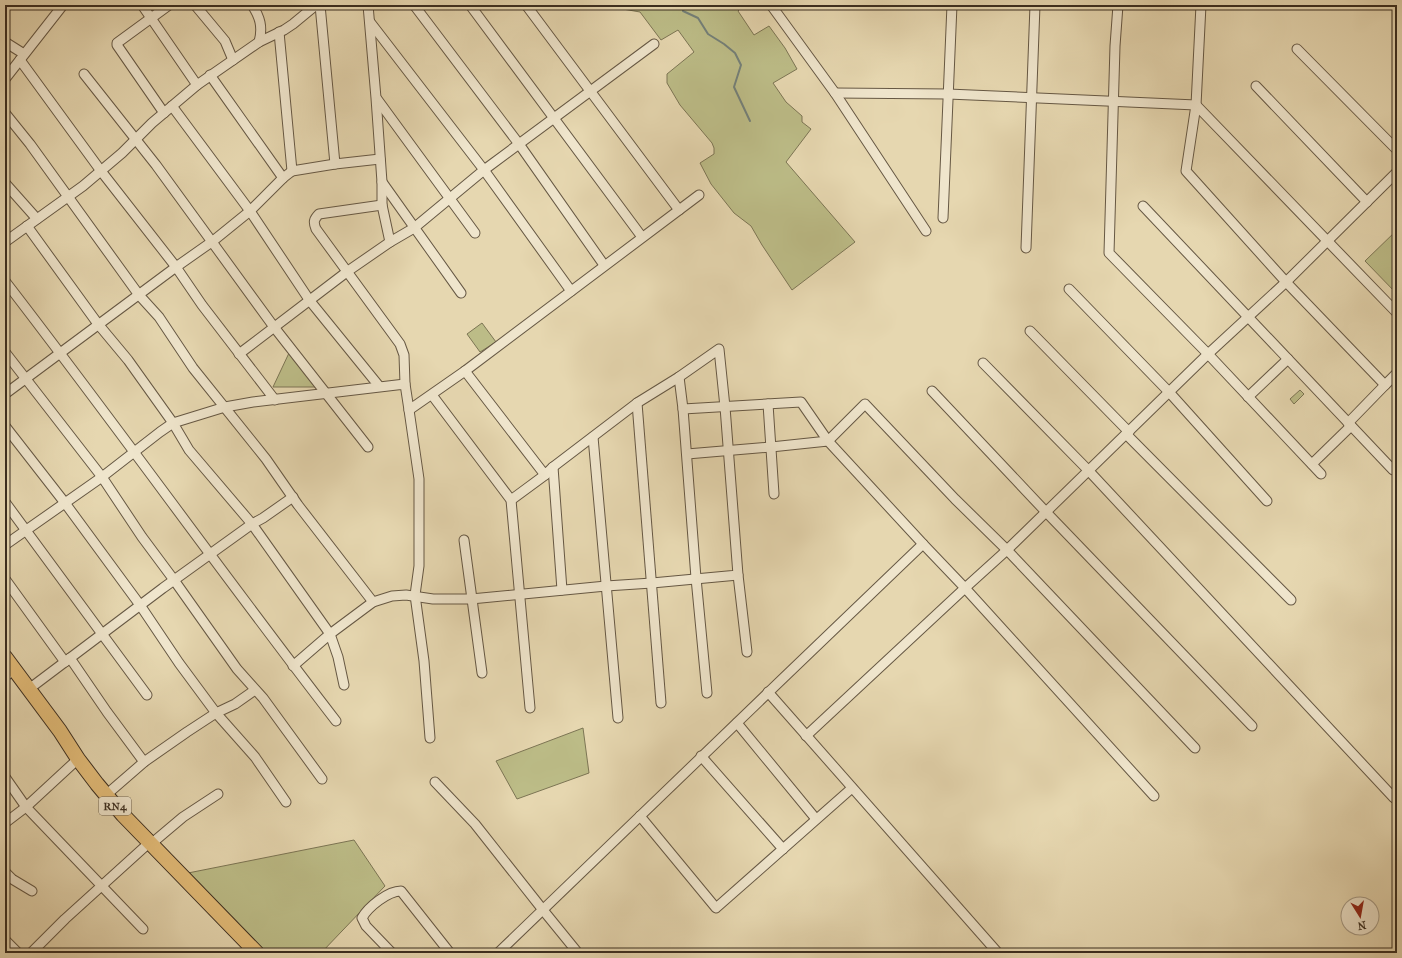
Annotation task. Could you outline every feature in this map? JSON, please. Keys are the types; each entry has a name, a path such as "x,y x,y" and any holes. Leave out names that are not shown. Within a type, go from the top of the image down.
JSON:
{"highway":[{"name":"RN4","path":"5,657 10,673 29,689 60,731 78,760 123,814 257,953"}],"street":[{"path":"5,79 63,5"},
{"path":"142,5 152,17 197,85"},
{"path":"164,113 116,46 117,43 169,5"},
{"path":"195,5 225,41 233,60"},
{"path":"252,5 258,14 261,25 262,32 259,42"},
{"path":"5,242 68,197 101,171 164,113 210,75 259,42 292,24 305,8 316,5"},
{"path":"320,5 335,164"},
{"path":"368,5 382,182 382,205 390,242"},
{"path":"414,5 519,144 604,266"},
{"path":"470,5 642,237"},
{"path":"526,5 679,210"},
{"path":"771,5 835,94 926,231"},
{"path":"944,218 952,5"},
{"path":"1026,248 1035,5"},
{"path":"1118,5 1109,253 1208,354 1321,474"},
{"path":"1201,5 1196,105 1186,171 1286,282 1384,385"},
{"path":"370,22 484,170 571,291"},
{"path":"279,32 292,171"},
{"path":"5,42 22,57 101,171 176,267 202,305 275,400"},
{"path":"239,354 348,271 390,242 414,228 484,170 654,44"},
{"path":"1297,50 1397,150"},
{"path":"84,74 136,139 213,241 274,327 368,447"},
{"path":"210,75 283,178"},
{"path":"1256,86 1367,202"},
{"path":"835,94 948,94 1196,105 1397,313"},
{"path":"376,98 474,233"},
{"path":"172,106 250,211 310,300 379,386"},
{"path":"5,113 30,144 139,295 158,317 192,368 266,459 372,602"},
{"path":"5,394 98,324 213,241 250,211 292,171 335,164 380,160"},
{"path":"806,736 1007,550 1208,354 1286,282 1397,172"},
{"path":"382,182 461,293"},
{"path":"5,183 37,219"},
{"path":"409,410 465,370 699,194"},
{"path":"382,205 319,214 315,219 314,224 316,229 400,344 404,355 405,384 419,479 419,566 416,595 424,661 430,738"},
{"path":"1143,206 1393,470"},
{"path":"26,226 98,324 128,360 173,423 189,450 252,524 330,634 338,657 344,685"},
{"path":"5,281 61,353 210,555 336,721"},
{"path":"1069,289 1169,392 1268,501"},
{"path":"1030,331 1127,433 1291,600"},
{"path":"511,500 637,403 679,377 719,348 738,575 747,652"},
{"path":"5,352 102,477 142,537 237,669 263,698 322,780"},
{"path":"1248,397 1288,359"},
{"path":"983,363 1088,470 1394,798"},
{"path":"465,370 545,475"},
{"path":"1312,464 1350,425 1384,385 1397,373"},
{"path":"679,377 707,693"},
{"path":"5,545 102,477 173,423 225,408 326,392 405,384"},
{"path":"932,391 1252,726"},
{"path":"432,394 511,500 530,708"},
{"path":"683,409 801,402 828,441 965,588 1154,796"},
{"path":"637,403 661,703"},
{"path":"768,404 774,494"},
{"path":"686,454 828,441 865,404 955,499 1007,550 1195,748"},
{"path":"5,426 65,503 140,605 179,663 216,713 255,757 286,802"},
{"path":"593,437 618,718"},
{"path":"553,467 562,590"},
{"path":"29,689 174,580 252,524 293,497"},
{"path":"5,502 147,695"},
{"path":"464,540 482,673"},
{"path":"498,953 923,544"},
{"path":"293,666 330,634 372,602 392,596 416,595 432,599 471,599 606,586 652,584 696,578 738,575"},
{"path":"5,579 144,762"},
{"path":"106,794 144,762 216,713 235,704 255,690"},
{"path":"768,692 998,953"},
{"path":"737,723 816,819"},
{"path":"701,756 783,849"},
{"path":"5,823 26,807 78,760"},
{"path":"5,777 26,807 143,929"},
{"path":"435,782 475,824 542,910 578,953"},
{"path":"640,816 716,908 852,788"},
{"path":"30,953 65,919 150,843 183,817 218,794"},
{"path":"5,872 12,879 32,891"},
{"path":"392,953 366,926 362,918 370,906 395,891 401,891 450,953"},
{"path":"5,940 18,953"}],"green space":[{"path":"616,5 744,5 738,11 754,35 769,26 785,48 797,69 773,83 786,102 802,116 802,122 811,129 786,162 855,242 792,290 751,226 734,213 711,184 700,163 714,154 712,143 680,105 667,83 667,74 694,52 678,30 661,40 640,12 617,8"},
{"path":"1397,230 1397,294 1365,261"},
{"path":"482,323 496,342 480,352 467,334"},
{"path":"289,353 315,387 273,387"},
{"path":"1300,390 1304,394 1294,404 1290,399"},
{"path":"583,728 589,773 517,799 496,761"},
{"path":"354,840 385,886 321,953 264,953 188,873"}],"waterway":[{"path":"683,5 683,11 698,18 708,34 735,53 741,65 734,87 750,121"}]}
